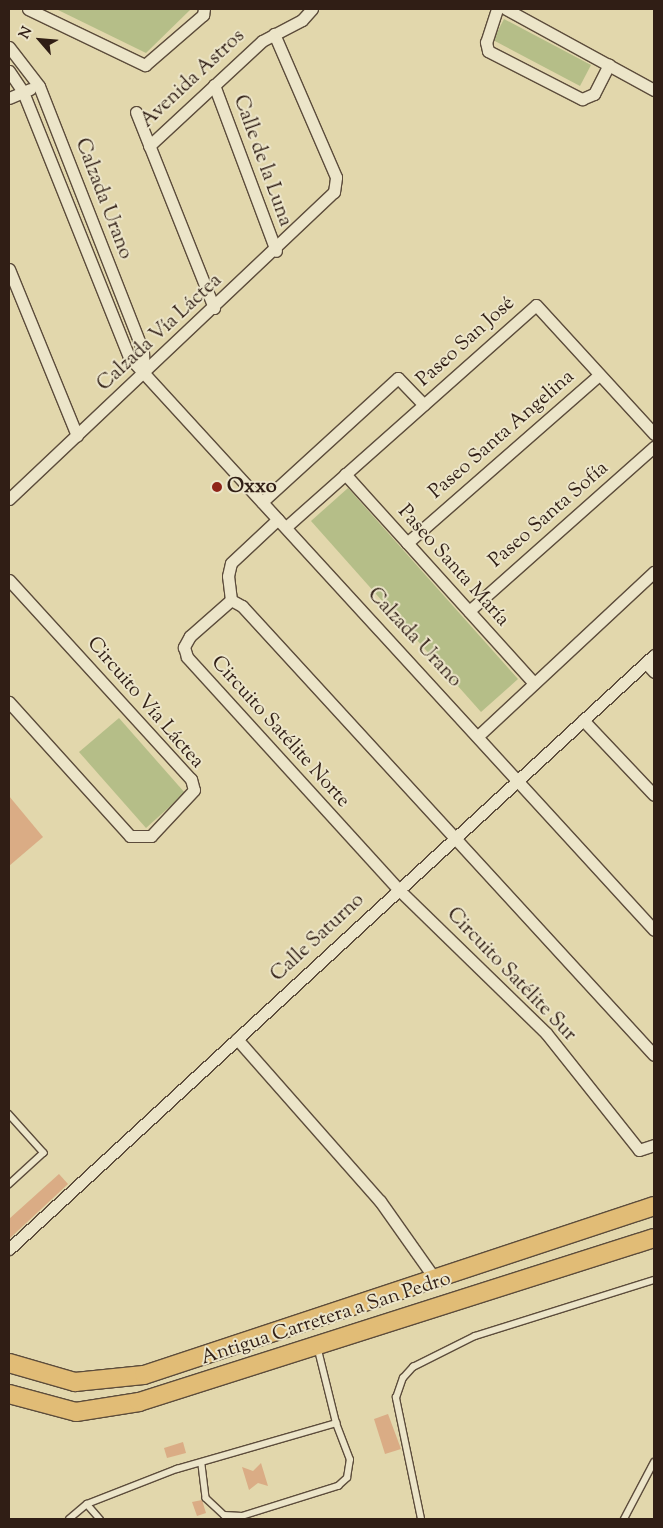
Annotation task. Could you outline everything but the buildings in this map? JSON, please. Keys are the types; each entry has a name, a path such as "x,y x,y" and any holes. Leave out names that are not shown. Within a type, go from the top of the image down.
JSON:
{"main road":[{"name":"Antigua Carretera a San Pedro","path":"16,1366 75,1382 121,1380 433,1276 654,1206"},
{"name":"Antigua Carretera a San Pedro","path":"9,1394 54,1409 95,1411 139,1402 316,1343 654,1238"}],"street":[{"path":"28,9 145,64 203,15 204,9"},
{"name":"Avenida Astros","path":"149,146 214,84 274,34 302,20 312,9"},
{"path":"497,9 486,42 488,51 582,99 594,94 609,65"},
{"path":"506,9 654,90"},
{"name":"Calzada Vía Láctea","path":"10,494 144,374 276,250 334,192 336,177 274,34"},
{"name":"Calzada Urano","path":"9,47 39,86 143,351 144,374"},
{"name":"Calzada Urano","path":"9,71 23,92 129,357 519,780 654,930"},
{"name":"Calle de la Luna","path":"214,84 276,250"},
{"path":"9,98 39,86"},
{"path":"136,112 214,308"},
{"path":"9,269 77,436"},
{"name":"Paseo San José","path":"282,523 313,503 536,305 654,434"},
{"name":"Paseo Santa Angelina","path":"407,543 599,374"},
{"path":"262,502 398,378 424,405"},
{"name":"Paseo Santa Sofía","path":"469,611 654,447"},
{"name":"Paseo Santa María","path":"345,474 534,683"},
{"path":"282,523 231,563 228,576 231,600 242,606 457,837 654,1055"},
{"path":"478,736 654,572"},
{"name":"Circuito Vía Láctea","path":"9,580 191,779 194,790 151,836 130,836 9,702"},
{"name":"Circuito Satélite Norte","path":"231,600 190,636 184,647 187,657 398,889"},
{"path":"650,659 654,672"},
{"name":"Calle Saturno","path":"9,1249 650,659"},
{"path":"583,720 654,795"},
{"name":"Circuito Satélite Sur","path":"398,889 546,1033 639,1150 654,1145"},
{"path":"237,1040 380,1201 433,1276"}],"lane":[{"path":"9,1114 44,1153 9,1185"},
{"path":"421,1519 396,1398 403,1378 413,1367 475,1336 654,1280"},
{"path":"202,1465 206,1498 224,1515 242,1516 344,1483 350,1470 316,1343"},
{"path":"69,1519 87,1504 177,1470 202,1465 336,1423"},
{"path":"624,1519 654,1462"},
{"path":"87,1504 100,1519"}],"green space":[{"path":"56,9 191,9 146,53"},
{"path":"504,19 591,65 580,86 493,40"},
{"path":"348,488 518,679 481,712 311,521"},
{"path":"119,718 185,793 146,828 79,752"}],"place":[{"name":"Oxxo","path":"217,487"}]}
